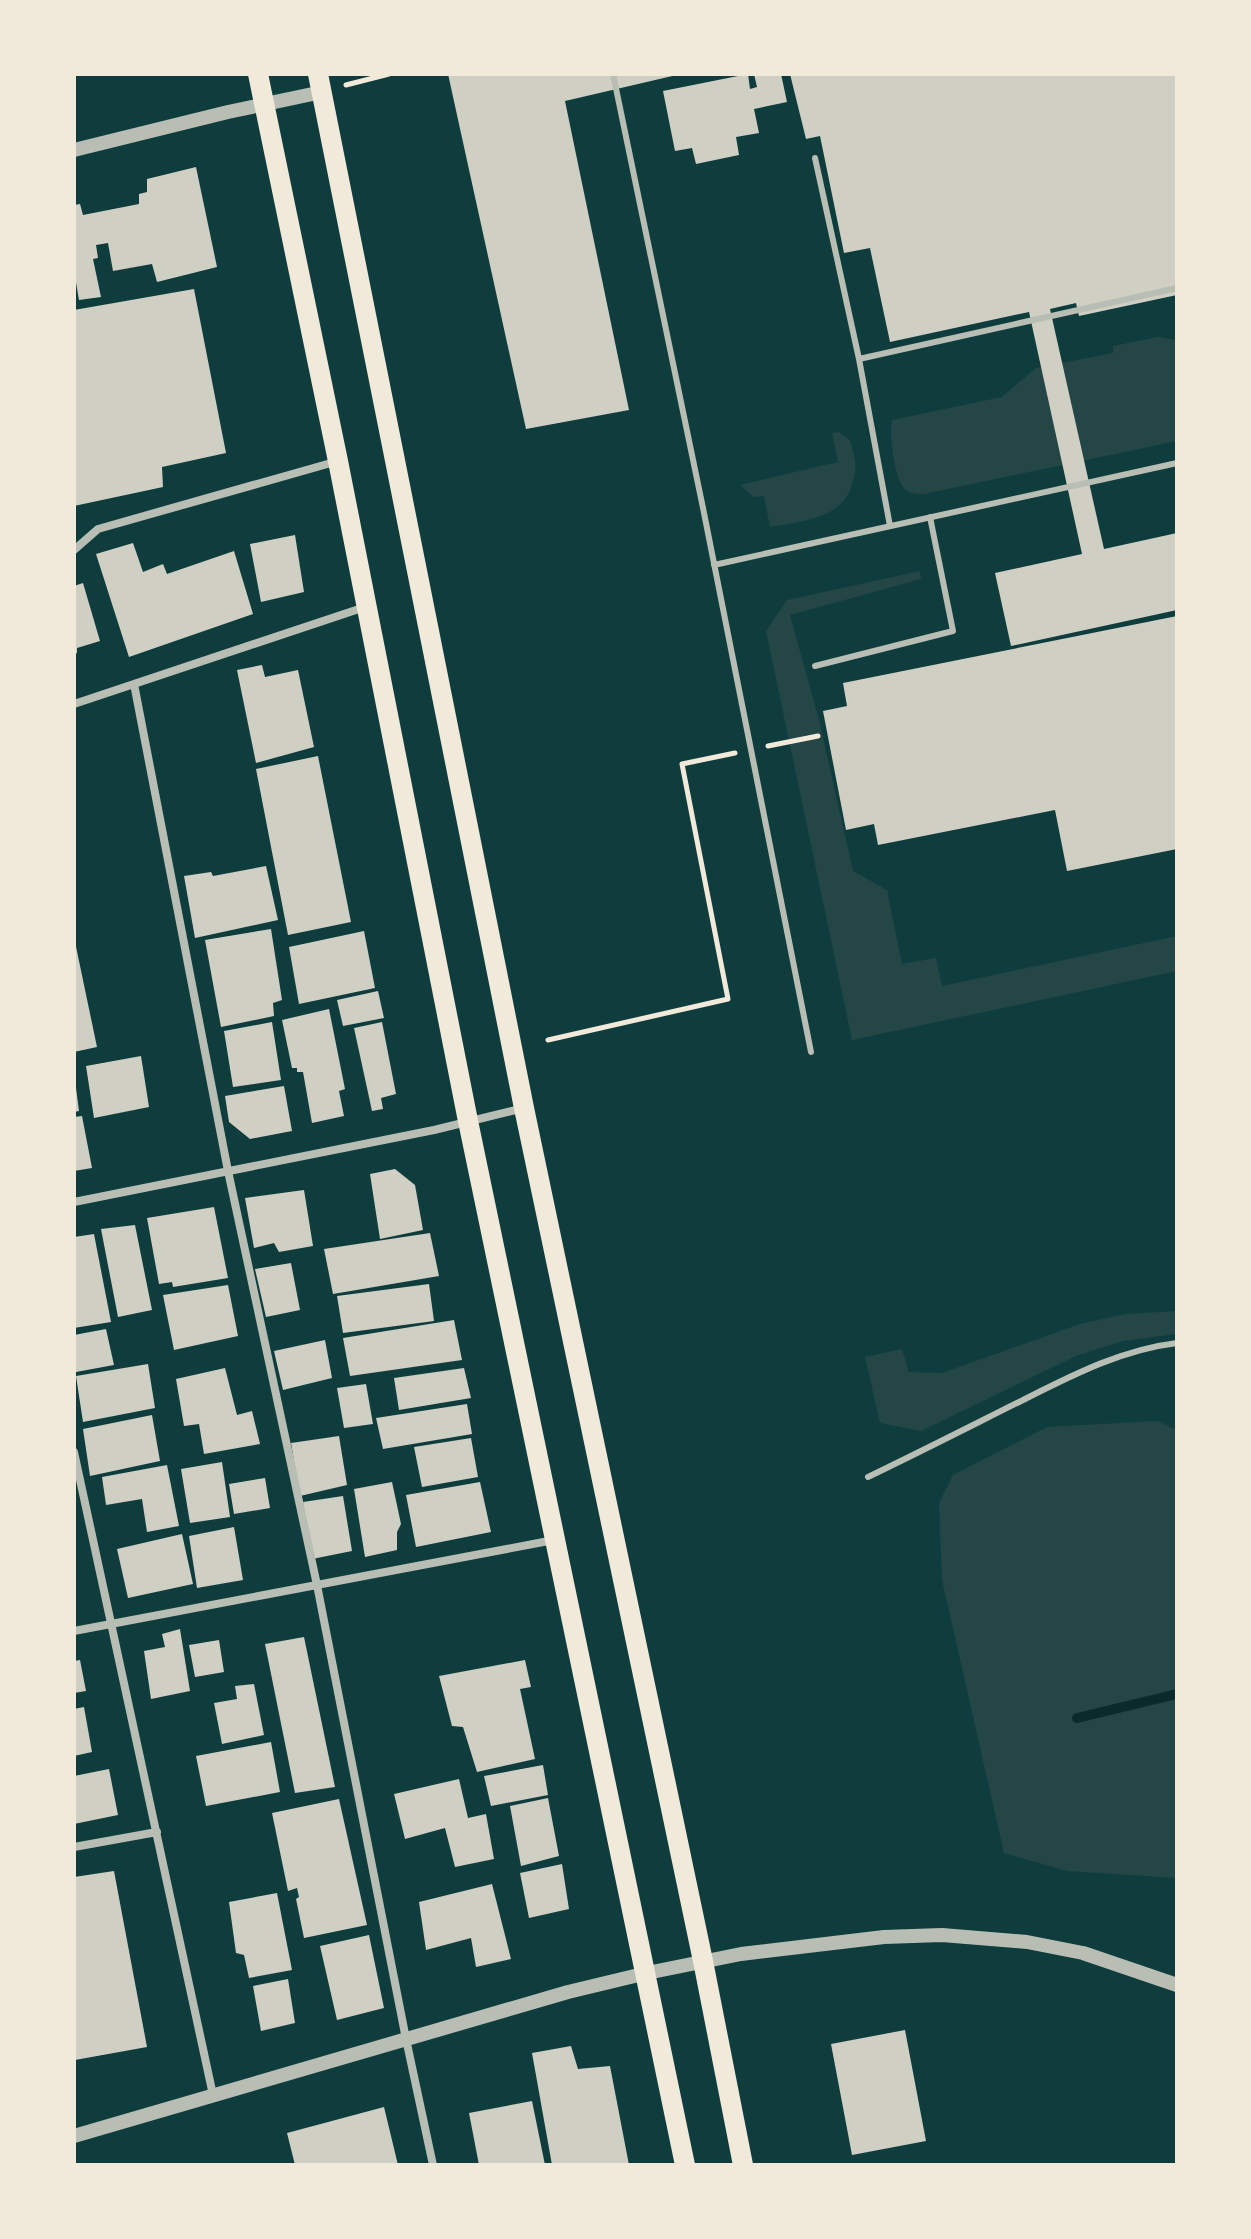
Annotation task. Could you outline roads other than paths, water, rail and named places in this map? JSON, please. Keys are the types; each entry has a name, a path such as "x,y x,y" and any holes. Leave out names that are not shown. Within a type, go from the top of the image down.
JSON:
{"main road":[{"path":"258,74 468,1121 685,2165"},
{"path":"320,83 524,1108 743,2165"}],"street":[{"path":"74,150 264,103 320,83"},
{"path":"74,550 98,529 338,461"},
{"path":"74,704 367,607"},
{"path":"134,684 228,1171 317,1585 433,2165"},
{"path":"74,1202 524,1108"},
{"path":"74,1452 213,2095"},
{"path":"74,1631 555,1540"},
{"path":"74,1847 157,1832"},
{"path":"74,2136 568,1992 741,1954 884,1937 942,1935 1027,1942 1083,1953 1177,1985"}],"lane":[{"path":"613,74 811,1052"},
{"path":"815,158 859,359 890,526"},
{"path":"859,359 1177,288"},
{"path":"714,565 1177,463"},
{"path":"815,666 953,631 930,517"},
{"path":"868,1477 1078,1372 1118,1356 1177,1343"}],"waterway":[{"path":"1077,1718 1177,1694"}]}
